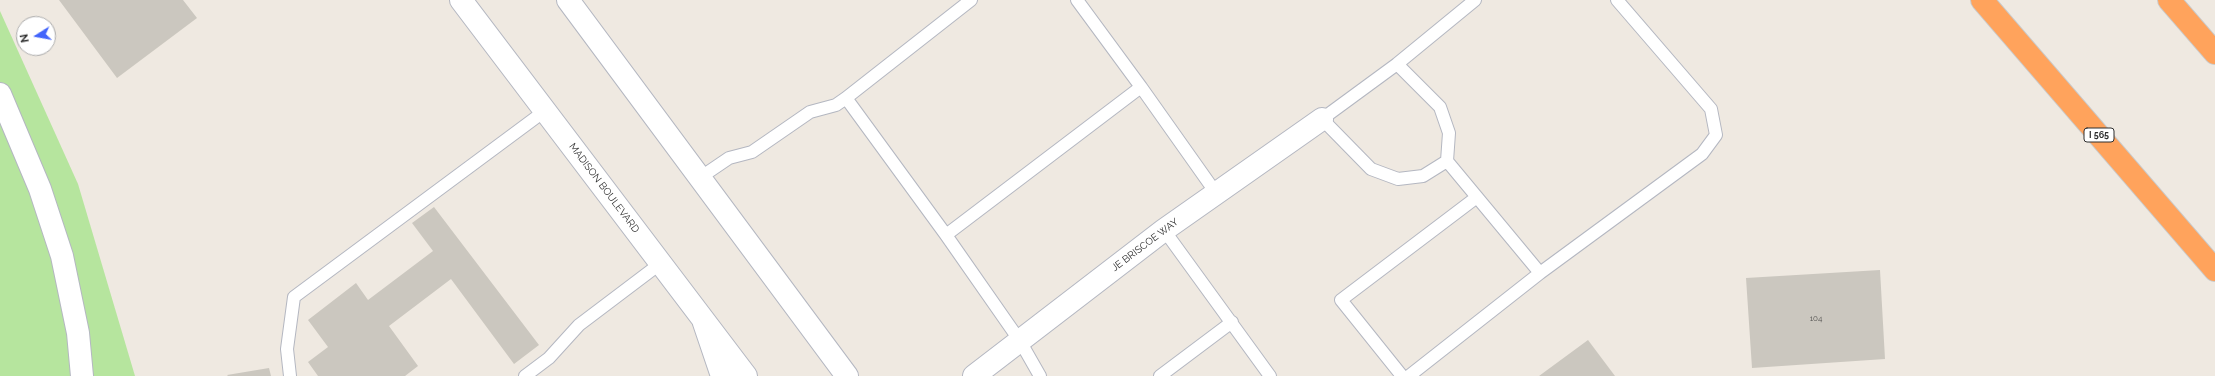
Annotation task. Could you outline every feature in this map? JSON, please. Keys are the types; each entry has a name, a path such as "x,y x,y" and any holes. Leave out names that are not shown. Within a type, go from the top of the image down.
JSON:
{"highway":[{"name":"I 565","path":"1982,0 2215,270"},
{"path":"2169,0 2215,53"}],"main road":[{"name":"MADISON BOULEVARD","path":"461,0 546,110 746,376"},
{"path":"568,0 701,177 847,376"},
{"path":"0,94 40,189 62,256 78,333 82,376"},
{"name":"JE BRISCOE WAY","path":"974,376 1164,230 1322,120"},
{"path":"702,318 722,376"}],"lane":[{"path":"701,177 729,158 752,152 810,112 836,105 971,0"},
{"path":"1078,0 1216,193"},
{"path":"1447,161 1423,176 1398,179 1371,169 1322,120 1397,64 1475,0"},
{"path":"1409,376 1540,273 1702,154 1716,135 1711,110 1617,0"},
{"path":"1397,64 1440,107 1449,133 1447,161 1540,273"},
{"path":"946,235 1141,87"},
{"path":"846,98 946,235 1020,341 1040,376"},
{"path":"290,376 287,349 294,297 546,110"},
{"path":"1402,376 1341,300 1477,196"},
{"path":"1164,230 1270,376"},
{"path":"525,376 549,358 579,325 660,263"},
{"path":"1160,376 1232,322"}],"green space":[{"path":"0,11 16,46 16,56 20,56 78,184 135,376 0,376"}],"building":[{"path":"59,0 183,0 197,18 117,78"},
{"path":"434,207 539,345 514,364 451,279 389,326 418,366 405,376 318,376 308,362 328,347 308,320 356,283 368,300 433,251 412,223"},
{"path":"1880,270 1885,359 1752,368 1746,278"},
{"path":"1588,340 1615,376 1539,376"},
{"path":"269,368 271,376 227,375"}]}
